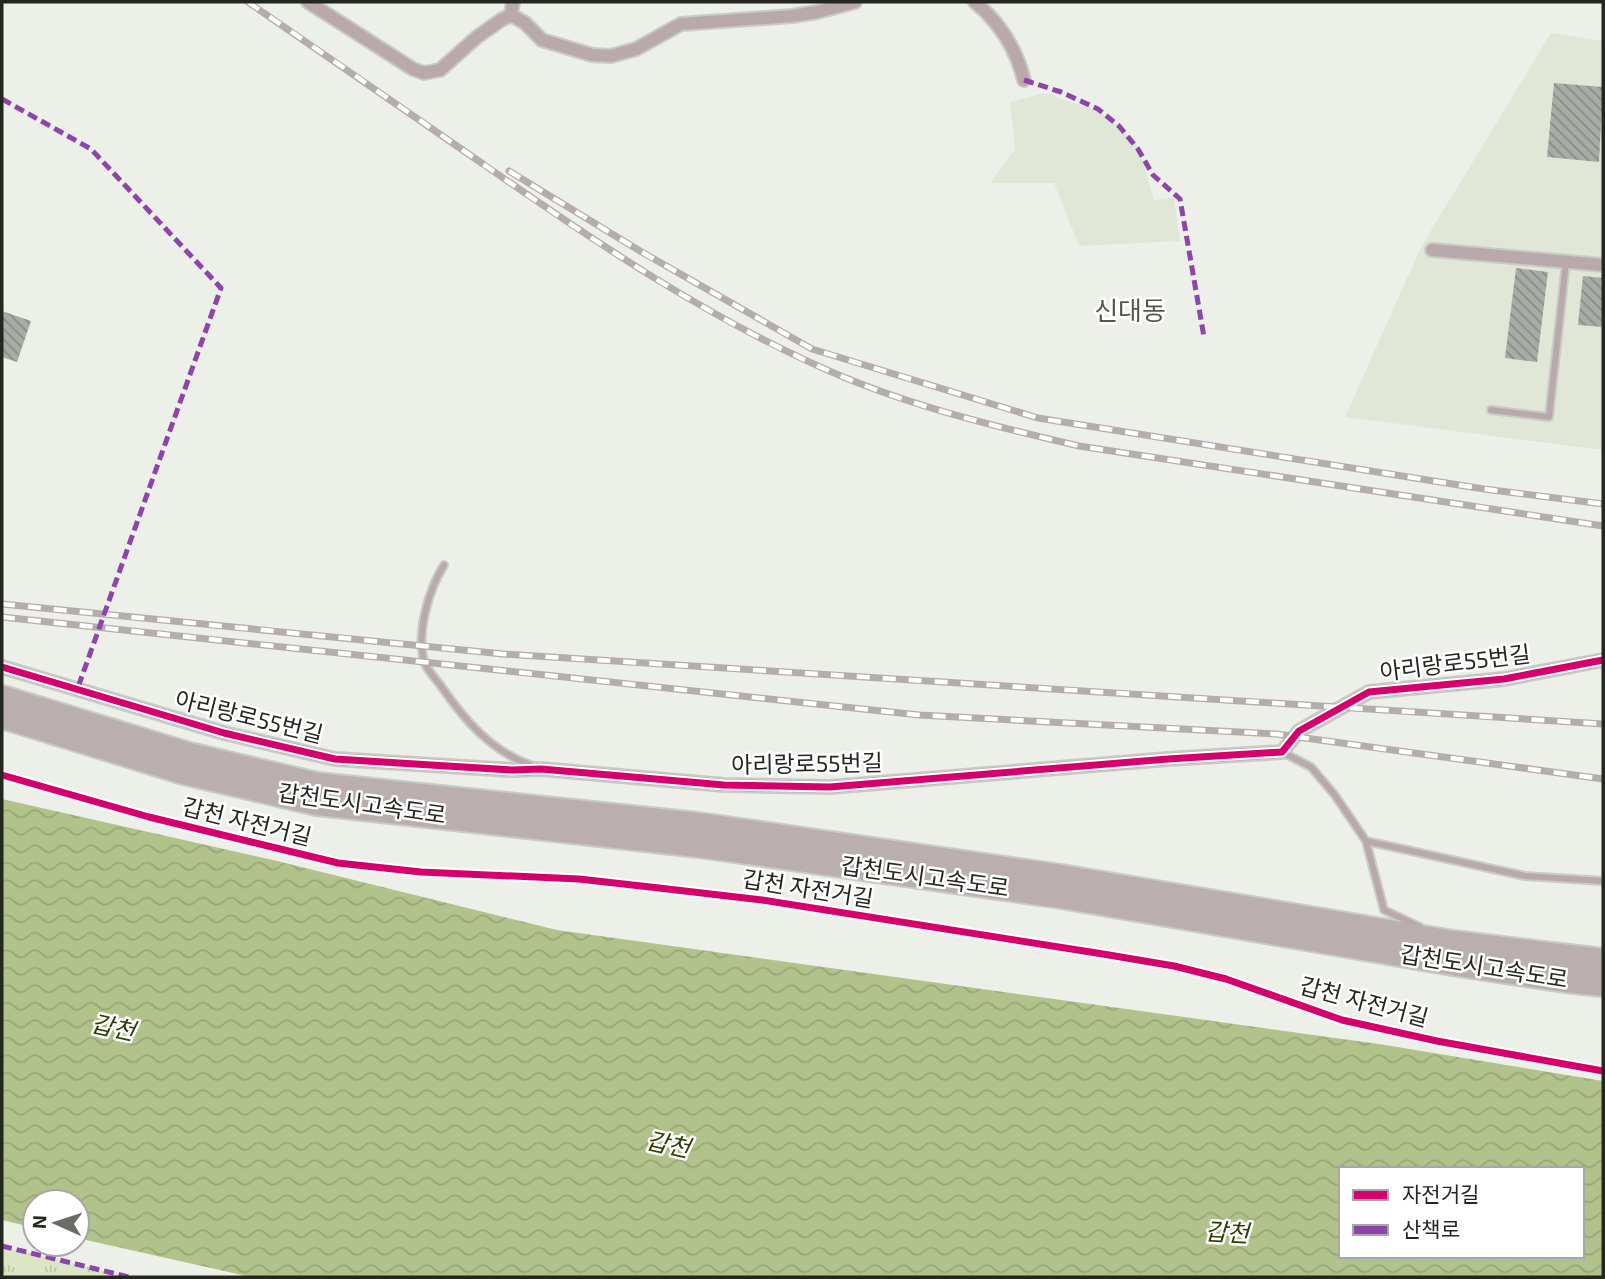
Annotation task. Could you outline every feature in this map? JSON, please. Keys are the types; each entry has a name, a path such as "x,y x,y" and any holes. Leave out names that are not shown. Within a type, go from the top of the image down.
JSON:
{"highway":[{"name":"갑천도시고속도로","path":"2,698 189,755 317,785 698,825 1061,877 1453,943 1603,961"},
{"name":"갑천도시고속도로","path":"2,716 184,772 317,803 699,845 1061,897 1452,963 1565,981 1603,984"}],"street":[{"path":"308,2 413,69 424,73 440,70 485,32 511,15"},
{"path":"511,15 513,2"},
{"path":"511,15 525,23 542,40 592,55 611,57 636,49 681,24 721,19 792,16 855,2"},
{"path":"975,2 995,20 1013,48 1024,80"},
{"path":"1432,250 1603,265"},
{"name":"아리랑로55번길","path":"2,667 224,733 335,759 472,768 541,769 724,785 830,788 1154,760 1282,752 1299,731 1369,692 1504,678 1603,660"}],"lane":[{"path":"1491,410 1549,417 1566,262"},
{"path":"444,565 424,613 422,635 425,664 457,709 486,739 512,759 541,769"},
{"path":"1282,752 1311,767 1334,794 1366,841 1384,910 1453,943"},
{"path":"1366,841 1525,876 1603,881"}],"shaded area":[{"path":"1551,33 1603,41 1603,450 1345,417 1421,247"},
{"path":"1044,93 1098,111 1120,127 1138,146 1154,200 1174,197 1180,241 1079,246 1054,183 990,183 1015,149 1010,102"}],"green space":[{"path":"2,1246 21,1251 21,1258 50,1258 129,1277 2,1277"}],"water":[{"name":"갑천","path":"2,799 273,860 557,930 1379,1044 1603,1081 1603,1277 251,1277 91,1241 91,1188 21,1188 21,1225 2,1220"}],"building":[{"path":"1554,83 1603,87 1599,162 1547,157"},
{"path":"1516,268 1548,272 1537,362 1505,358"},
{"path":"1583,276 1603,278 1603,327 1578,325"},
{"path":"2,311 31,321 17,362 2,357"}],"railway":[{"path":"248,2 568,223 702,306 794,355 841,376 899,398 959,416 1079,446 1603,526"},
{"path":"509,171 640,251 812,349 1038,418 1484,489 1603,504"},
{"path":"2,604 503,654 1603,724"},
{"path":"2,617 919,715 1276,734 1603,779"}],"marked path":[{"path":"1024,80 1061,92 1098,109 1119,126 1138,149 1153,175 1180,199 1204,337"},
{"path":"2,99 91,149 221,288 77,690"},
{"path":"2,1246 129,1277"}],"cycle path":[{"path":"2,667 224,733 335,759 512,770 541,769 724,785 830,787 1282,752 1299,731 1369,692 1504,679 1603,660"},
{"name":"갑천 자전거길","path":"2,775 149,817 338,863 421,872 579,879 762,900 1103,954 1174,966 1226,979 1342,1020 1437,1041 1603,1071"}],"district":[{"name":"신대동","path":"1130,311"}]}
